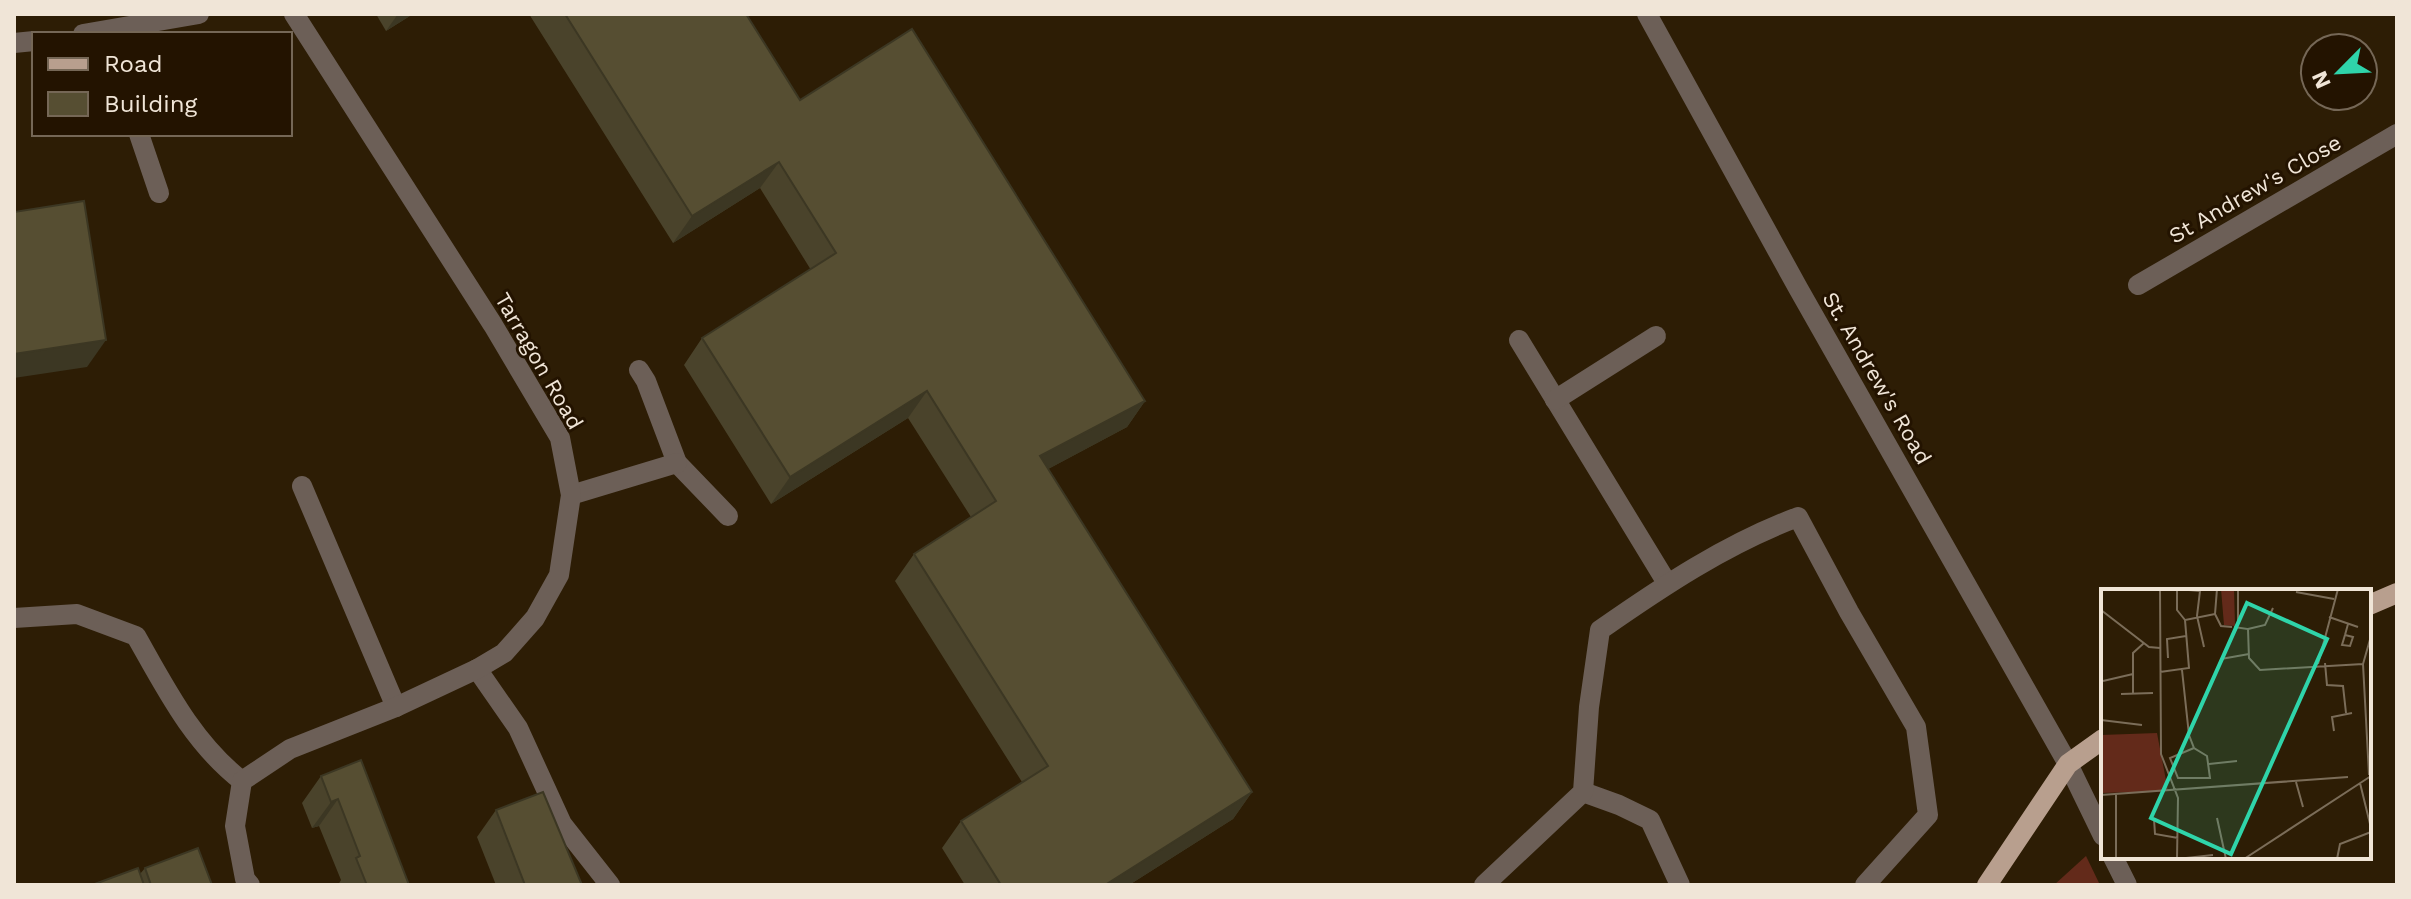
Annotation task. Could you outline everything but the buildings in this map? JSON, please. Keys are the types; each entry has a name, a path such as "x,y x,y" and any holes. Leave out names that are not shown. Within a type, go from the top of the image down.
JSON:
{"main road":[{"path":"2371,604 2397,593"},
{"path":"1987,885 2068,764 2101,740"}],"street":[{"path":"104,32 199,14"},
{"name":"Tarragon Road","path":"242,781 290,749 396,707 504,653 535,618 559,575 571,495 560,438 493,325 294,14"},
{"name":"St. Andrew's Road","path":"1647,14 1798,288 2068,764 2101,832"},
{"name":"St Andrew's Close","path":"2138,285 2397,134"},
{"path":"140,136 159,193"},
{"path":"1555,400 1656,336"},
{"path":"1519,340 1667,583"},
{"path":"639,370 677,463 728,516"},
{"path":"571,495 677,463"},
{"path":"302,486 396,707"},
{"path":"1484,885 1583,792 1589,707 1600,630 1667,583 1754,534 1798,517 1916,727 1928,815 1865,885"},
{"path":"14,618 77,614 136,636 179,712 221,764 242,781 235,826 246,883"},
{"path":"477,669 518,728 562,824 610,885"},
{"path":"1583,792 1650,820 1680,885"},
{"path":"2114,859 2127,885"}],"shaded area":[{"path":"2086,856 2100,885 2054,885"}]}
